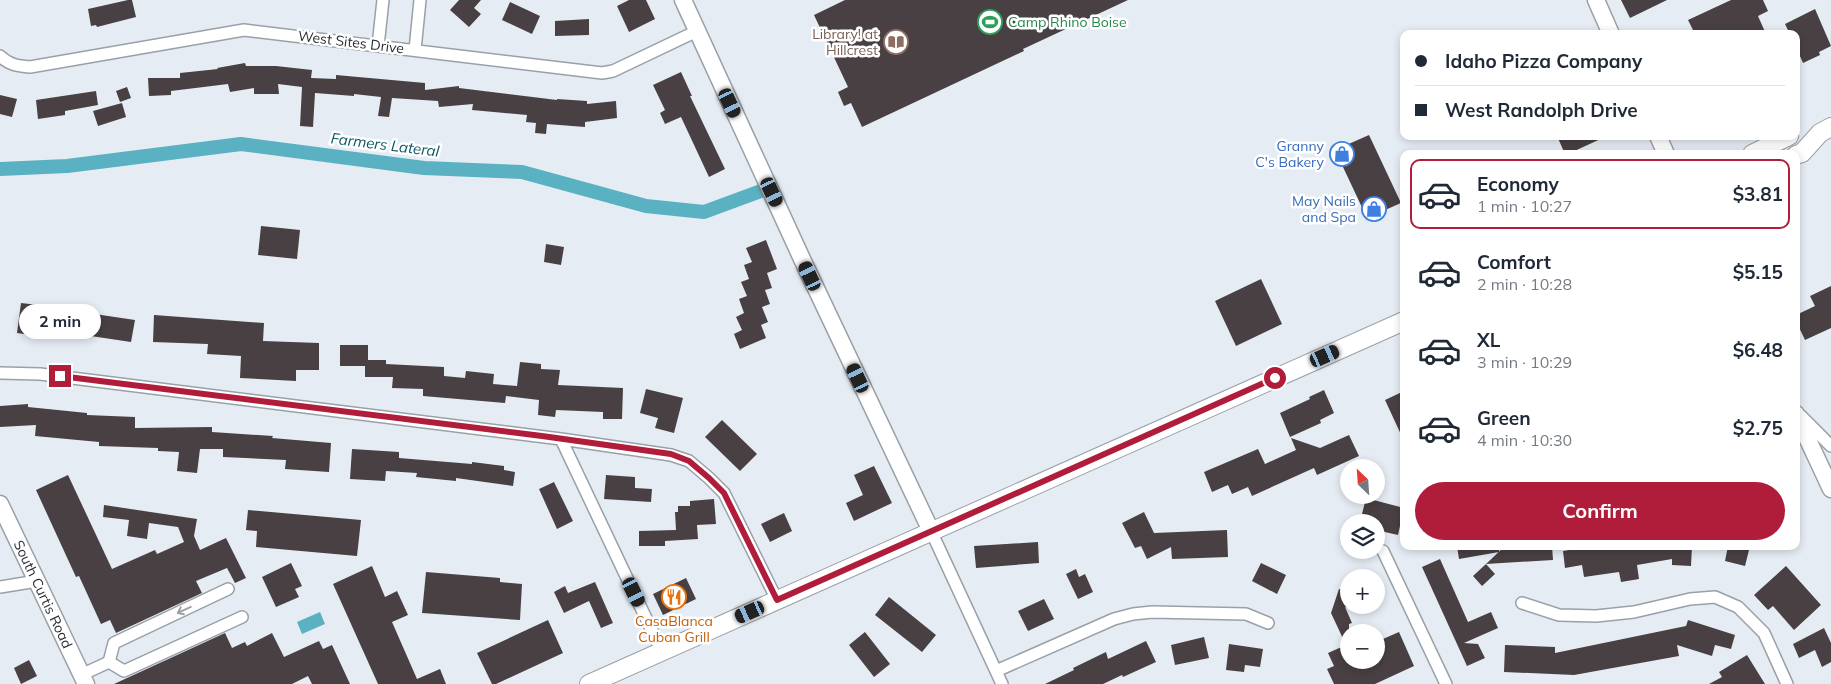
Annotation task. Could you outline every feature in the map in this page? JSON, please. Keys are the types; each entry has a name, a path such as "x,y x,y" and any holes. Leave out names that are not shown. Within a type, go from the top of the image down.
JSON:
{"main road":[{"path":"1800,133 1825,130"},
{"path":"1800,154 1825,130"},
{"path":"1760,150 1781,140"},
{"path":"589,684 1400,323"}],"street":[{"path":"378,46 384,0"},
{"path":"415,50 420,0"},
{"path":"683,0 802,259 1002,684"},
{"path":"1596,0 1609,30"},
{"name":"West Sites Drive","path":"0,56 7,63 30,67 244,30 608,72 697,31"},
{"path":"0,373 40,374 671,454 689,461 724,493 777,600"},
{"path":"1800,416 1831,446"},
{"path":"1800,421 1831,488"},
{"path":"561,439 662,652"},
{"name":"South Curtis Road","path":"0,504 83,679"},
{"path":"1385,555 1446,684"},
{"path":"0,587 37,581"},
{"path":"83,679 109,662 114,642 228,589"},
{"path":"1522,603 1559,615 1596,616 1634,612 1690,599 1715,597 1738,607 1764,633 1787,684"},
{"path":"996,671 1114,619 1132,614 1152,612 1246,614 1268,623"},
{"path":"109,662 124,671 242,617"}],"water":[{"path":"320,612 325,624 302,634 297,622"}],"building":[{"path":"132,0 136,17 97,27 96,25 91,26 88,9"},
{"path":"459,0 481,0 474,8 481,14 469,27 450,10"},
{"path":"629,0 646,0 655,19 629,32 617,6"},
{"name":"Library! at Hillcrest","path":"845,0 1128,0 862,127 851,103 844,106 838,92 848,87 814,15"},
{"path":"1621,0 1667,0 1630,18"},
{"path":"1731,0 1763,0 1768,11 1758,16 1764,30 1693,30 1688,20"},
{"path":"510,2 540,16 532,34 502,20"},
{"path":"1815,9 1831,46 1819,52 1820,55 1803,63 1800,56 1800,30 1788,30 1785,24"},
{"path":"589,19 589,35 555,36 555,21"},
{"path":"245,63 246,66 276,66 312,70 311,78 336,79 336,75 425,83 425,90 459,86 459,88 557,100 587,101 587,104 616,101 617,118 585,122 585,127 547,124 546,134 535,133 536,123 526,122 527,115 472,110 473,104 439,107 438,101 392,98 389,117 378,116 381,97 315,93 313,127 300,126 302,87 278,84 279,94 254,94 254,88 230,92 228,84 171,91 171,95 149,96 148,78 180,78 180,73 218,69"},
{"path":"681,72 692,96 690,96 725,169 709,177 681,117 665,124 660,113 665,110 653,85"},
{"path":"127,87 131,98 120,102 116,91"},
{"path":"96,91 98,105 65,111 65,115 38,119 36,100"},
{"path":"0,95 17,99 12,117 0,114"},
{"path":"122,103 126,117 98,126 93,111"},
{"path":"1369,135 1400,203 1367,218 1335,150"},
{"path":"1559,140 1598,140 1577,150 1563,150"},
{"path":"261,226 300,230 297,259 258,255"},
{"path":"766,240 777,269 767,273 772,288 765,290 770,304 762,307 768,322 761,325 766,338 740,349 734,334 742,330 736,317 744,313 739,299 747,296 741,282 749,279 744,265 752,262 746,248"},
{"path":"546,244 564,247 561,265 544,262"},
{"path":"1261,279 1282,324 1236,346 1215,301"},
{"path":"1831,286 1831,328 1805,340 1800,329 1800,313 1815,306 1810,296"},
{"path":"21,303 55,307 52,338 17,333"},
{"path":"88,313 135,320 131,342 84,335"},
{"path":"154,315 264,323 263,341 319,343 319,370 296,370 296,381 240,378 241,356 207,354 208,344 153,342"},
{"path":"340,345 368,345 368,360 386,360 386,364 444,367 444,376 465,378 466,371 494,374 493,384 517,386 520,362 541,364 541,369 560,370 558,385 623,388 622,419 603,419 603,412 556,410 555,417 538,415 539,400 506,396 505,403 423,396 423,389 392,388 393,377 365,377 365,366 340,366"},
{"path":"646,389 683,398 674,433 655,428 658,418 640,413"},
{"path":"1324,390 1334,413 1320,420 1321,423 1290,437 1280,413"},
{"path":"1400,393 1400,432 1385,400"},
{"path":"28,404 28,407 87,413 87,415 135,417 135,428 212,427 212,432 273,436 272,438 331,443 329,472 285,469 286,460 223,457 223,449 200,449 197,473 177,471 179,452 158,451 158,448 99,446 99,442 35,436 36,425 0,427 0,406"},
{"path":"722,420 757,454 740,471 705,437"},
{"path":"1349,435 1359,456 1352,459 1340,459 1340,465 1317,475 1314,468 1252,496 1248,487 1232,494 1228,485 1212,492 1204,472 1258,449 1265,464 1296,450 1291,438 1320,448"},
{"path":"352,449 399,452 399,458 472,464 472,462 504,466 504,470 515,472 513,486 456,478 456,481 416,477 417,473 386,471 385,481 350,479"},
{"path":"874,466 892,503 854,521 846,503 863,495 854,475"},
{"path":"68,475 112,569 155,550 157,554 184,542 178,527 149,523 147,539 127,536 129,520 103,517 104,505 197,519 194,536 200,550 226,538 246,578 235,583 227,568 196,581 202,593 116,633 110,620 101,624 79,576 76,577 36,490"},
{"path":"606,475 635,477 635,488 652,489 651,502 604,499"},
{"path":"554,482 573,521 557,529 539,489"},
{"path":"714,499 716,524 697,525 698,539 665,541 665,546 639,546 639,531 676,530 675,512 678,512 678,506 690,506 690,501"},
{"path":"1385,503 1400,507 1398,535 1385,532 1385,514 1362,514 1364,504"},
{"path":"248,510 361,520 357,556 256,547 257,531 246,530"},
{"path":"1144,512 1154,533 1227,530 1228,557 1172,559 1171,547 1147,559 1141,546 1135,548 1122,523"},
{"path":"784,513 792,531 770,542 761,524"},
{"path":"1038,542 1039,563 976,568 974,546"},
{"path":"1458,550 1499,550 1499,552 1459,559"},
{"path":"1501,550 1552,550 1553,560 1486,564"},
{"path":"1692,550 1691,566 1672,565 1672,559 1637,565 1639,579 1621,582 1619,572 1584,577 1582,565 1565,568 1563,551"},
{"path":"1727,550 1749,550 1745,566 1725,561"},
{"path":"1440,559 1468,622 1491,612 1498,628 1464,643 1478,644 1485,658 1467,666 1422,567"},
{"path":"291,563 302,586 295,589 299,597 276,607 262,577"},
{"path":"1261,563 1286,575 1277,594 1252,581"},
{"path":"1486,564 1495,574 1482,586 1473,576"},
{"path":"372,566 385,597 397,591 408,615 392,622 417,679 440,669 446,684 378,684 333,584"},
{"path":"1786,566 1821,605 1794,630 1773,606 1768,610 1754,595"},
{"path":"1076,569 1079,577 1085,574 1093,592 1078,599 1066,574"},
{"path":"426,572 500,578 500,582 522,584 520,620 422,613"},
{"name":"CasaBlanca Cuban Grill","path":"686,578 696,599 663,615 653,594"},
{"path":"595,582 613,623 601,628 589,601 564,613 554,592 565,586 568,593"},
{"path":"1340,589 1340,614 1348,614 1352,623 1340,624 1340,632 1331,613"},
{"path":"889,597 936,635 922,652 875,615"},
{"path":"1044,599 1054,619 1028,631 1018,611"},
{"path":"548,620 563,653 496,684 492,684 477,653"},
{"path":"1688,620 1735,635 1731,649 1715,645 1712,656 1677,645 1679,656 1574,675 1504,672 1505,645 1555,647 1555,653 1686,626"},
{"path":"1824,628 1831,643 1831,662 1822,667 1815,650 1799,658 1793,644"},
{"path":"865,632 890,664 874,677 849,645"},
{"path":"1399,632 1414,666 1375,684 1334,684 1327,669 1334,666 1328,653 1340,648 1340,669 1385,669 1385,638"},
{"path":"225,633 232,648 245,642 247,646 272,633 284,657 319,641 323,649 332,645 350,684 312,684 308,676 292,684 114,684"},
{"path":"1204,637 1209,658 1175,665 1171,645"},
{"path":"1146,641 1156,662 1123,677 1122,675 1103,684 1045,684 1106,652 1108,659"},
{"path":"1229,644 1263,649 1260,667 1245,665 1244,672 1226,670"},
{"path":"1747,655 1765,684 1709,684 1722,677 1719,672"},
{"path":"29,660 37,676 21,684 14,668"}],"waterway":[{"name":"Farmers Lateral","path":"0,169 67,166 241,144 424,168 522,172 646,206 704,212 761,191"}],"place":[{"name":"Camp Rhino Boise","path":"990,22"},
{"name":"Library! at Hillcrest","path":"896,42"},
{"name":"Granny C's Bakery","path":"1342,154"},
{"name":"May Nails and Spa","path":"1374,209"},
{"name":"CasaBlanca Cuban Grill","path":"674,597"}],"route":[{"path":"60,376 542,436 671,454 689,461 724,493 777,600 1275,378"}]}
